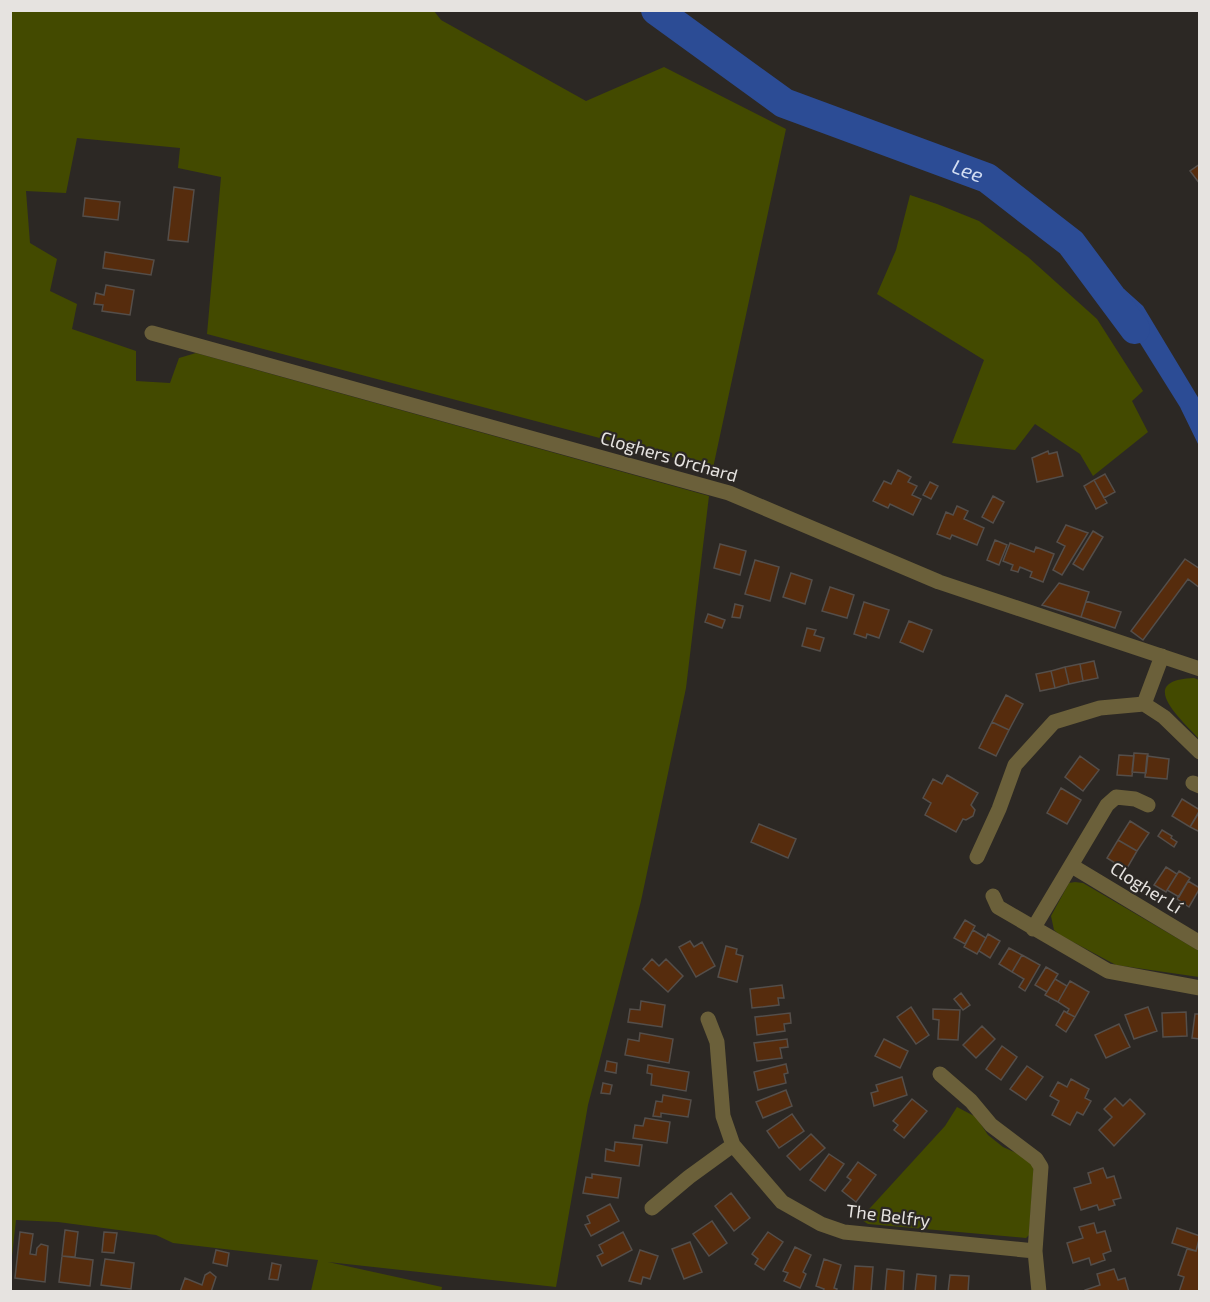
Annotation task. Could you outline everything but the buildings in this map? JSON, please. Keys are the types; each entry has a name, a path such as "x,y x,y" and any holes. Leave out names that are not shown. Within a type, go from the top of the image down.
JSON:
{"street":[{"name":"Cloghers Orchard","path":"152,333 729,493 939,582 1200,669"},
{"path":"1144,704 1162,656"},
{"path":"977,857 999,809 1015,765 1054,722 1100,708 1144,704 1164,717 1200,752"},
{"path":"1033,929 1107,805 1116,797 1135,799 1148,805"},
{"name":"Clogher Lí","path":"1072,866 1200,943"},
{"path":"993,896 998,907 1108,971 1200,988"},
{"name":"The Belfry","path":"708,1019 717,1042 723,1116 734,1145 782,1202 844,1232 1035,1251"},
{"path":"940,1074 971,1101 991,1125 1036,1159 1041,1167 1035,1251 1039,1292"},
{"path":"652,1208 689,1177 734,1145"}],"green space":[{"path":"11,10 434,11 441,20 586,101 664,67 786,129 713,468 207,334 221,177 178,168 180,148 77,138 66,193 26,191 30,243 57,259 50,291 77,304 72,329 136,351 136,381 170,383 179,358 196,353 709,496 686,688 641,901 588,1105 556,1287 328,1262 442,1287 441,1292 311,1291 318,1260 173,1243 156,1235 58,1222 16,1220 11,1265"},
{"path":"910,195 979,221 1028,257 1097,319 1143,391 1132,401 1148,432 1093,476 1080,454 1035,424 1015,450 952,443 984,360 877,294 896,250"},
{"path":"1194,678 1199,680 1199,739 1174,711 1165,693 1167,686 1177,680"},
{"path":"1069,883 1083,883 1199,951 1199,977 1116,965 1060,935 1054,930 1051,916"},
{"path":"957,1107 976,1117 988,1135 1003,1147 1034,1164 1029,1235 1026,1238 868,1224 860,1219 945,1126"}],"water":[{"path":"1124,289 1143,306 1199,399 1199,446 1180,407 1140,343 1105,301"}],"waterway":[{"name":"Lee","path":"656,10 784,103 987,178 1071,243 1135,329"}]}
